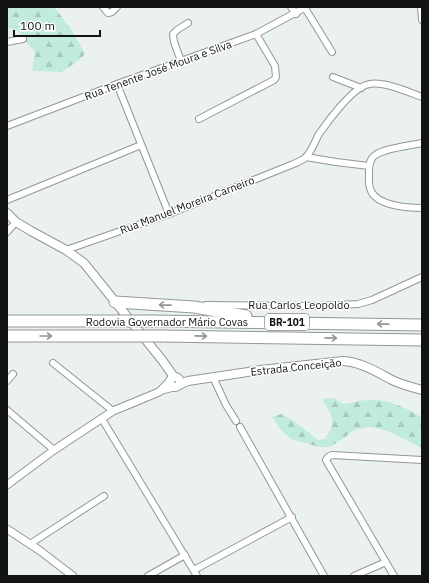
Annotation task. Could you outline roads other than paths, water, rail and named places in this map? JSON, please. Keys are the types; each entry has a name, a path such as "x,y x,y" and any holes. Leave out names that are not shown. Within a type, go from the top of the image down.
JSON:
{"highway":[{"path":"115,302 194,306 247,317 300,322"},
{"path":"128,319 132,310 140,304"},
{"name":"Rodovia Governador Mário Covas","path":"7,321 300,322 422,325"},
{"name":"Rodovia Governador Mário Covas","path":"7,336 162,336 422,340"}],"main road":[{"path":"7,213 16,222 66,250 84,263 167,368 174,381"},
{"name":"Estrada Conceição","path":"174,381 188,381 343,361 353,362 393,380 422,390"}],"street":[{"path":"103,7 107,12 112,12 118,7"},
{"path":"291,7 296,14"},
{"path":"306,7 332,52"},
{"name":"Rua Tenente José Moura e Silva","path":"7,126 117,84 256,34 296,14 306,7"},
{"path":"421,7 422,20"},
{"path":"181,61 174,42 173,34 188,24"},
{"path":"199,119 274,80 276,76 275,66 256,34"},
{"path":"7,42 23,39"},
{"path":"333,77 361,88"},
{"path":"117,84 169,214"},
{"path":"369,166 306,157 319,134 334,114 348,99 366,85 371,84 395,87 422,97"},
{"path":"422,144 382,152 374,156 369,166 369,184 372,193 378,199 389,204 406,208 422,208"},
{"path":"7,200 141,145"},
{"name":"Rua Manuel Moreira Carneiro","path":"66,250 169,214 291,165 306,157"},
{"path":"7,232 16,222"},
{"name":"Rua Carlos Leopoldo","path":"194,306 318,306 358,304 372,300 422,277"},
{"path":"53,362 113,410"},
{"path":"7,381 13,374"},
{"path":"213,377 226,405 236,421"},
{"path":"7,485 54,450 102,419 113,410 162,390 174,381"},
{"path":"7,410 54,450"},
{"path":"102,419 197,576"},
{"path":"240,427 324,576"},
{"path":"394,576 326,460 332,455 422,460"},
{"path":"30,544 104,496"},
{"path":"194,570 292,518"},
{"path":"7,529 73,576"},
{"path":"148,576 185,555"},
{"path":"354,576 386,562"}]}
